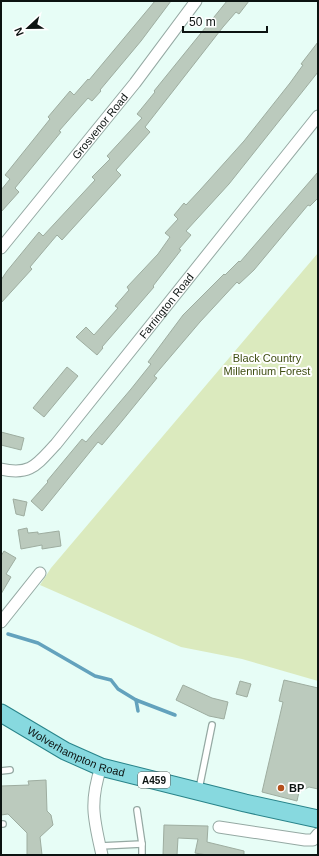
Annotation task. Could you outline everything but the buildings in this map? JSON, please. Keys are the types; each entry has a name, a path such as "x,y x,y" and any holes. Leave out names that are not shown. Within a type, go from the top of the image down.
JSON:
{"main road":[{"name":"Wolverhampton Road","path":"1,713 65,751 101,767 198,792 318,819"}],"street":[{"name":"Grosvenor Road","path":"1,248 135,83 196,1"},
{"name":"Farrington Road","path":"1,469 13,472 28,470 56,444 318,116"},
{"path":"1,622 40,573"},
{"path":"101,767 93,796 93,812 101,850"},
{"path":"219,827 305,840 313,840 318,834"}],"lane":[{"path":"198,792 212,725"},
{"path":"1,771 10,770"},
{"path":"137,810 142,844 142,855"},
{"path":"101,850 142,844"}],"green space":[{"name":"Black Country Millennium Forest","path":"318,253 318,681 242,659 181,647 40,585 51,568"}],"waterway":[{"path":"8,634 38,643 95,676 111,680 118,689 136,700 175,715"},
{"path":"136,700 138,711"}],"place":[{"name":"BP","path":"281,788"}]}
